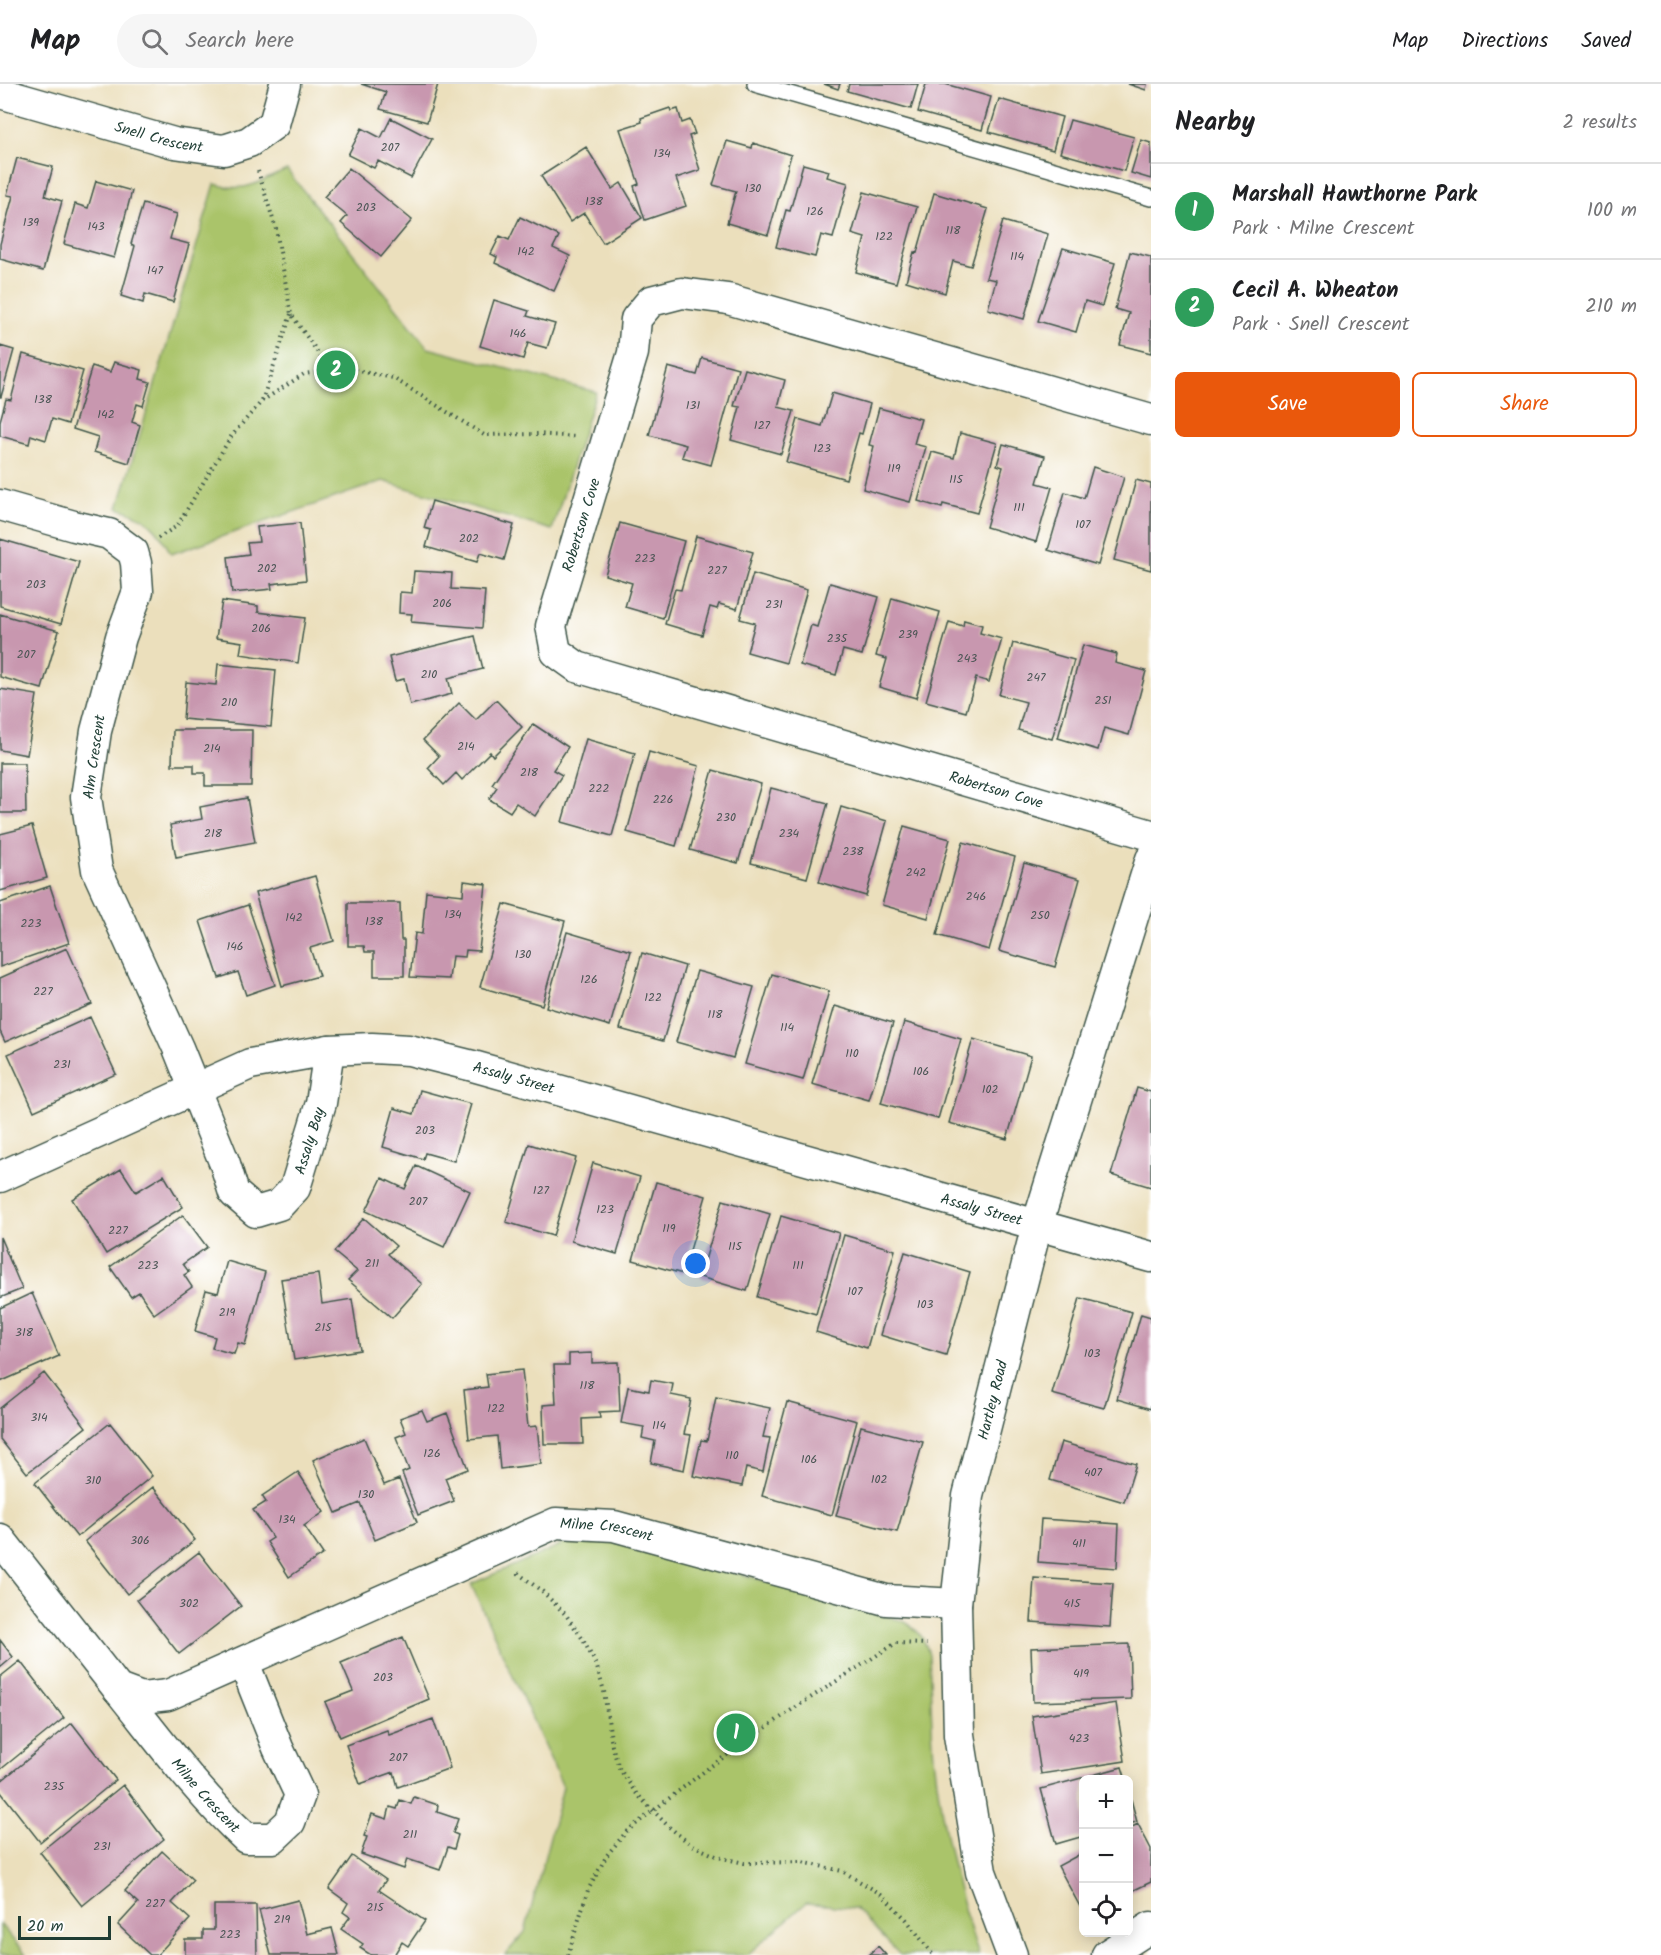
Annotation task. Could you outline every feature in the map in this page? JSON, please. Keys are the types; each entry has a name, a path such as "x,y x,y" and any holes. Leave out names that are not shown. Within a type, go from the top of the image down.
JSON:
{"street":[{"name":"Snell Crescent","path":"0,93 174,143 224,150 249,142 274,124 285,84"},
{"name":"Robertson Cove","path":"1151,420 728,299 682,293 651,301 636,319 633,353 551,626 556,652 577,667 1151,835"},
{"name":"Alm Crescent","path":"0,505 109,534 133,552 138,591 121,637 96,731 86,797 97,870 178,1048 194,1090"},
{"name":"Hartley Road","path":"1012,1955 981,1872 959,1735 956,1604 968,1496 1037,1226 1151,859"},
{"name":"Assaly Street","path":"0,1177 250,1064 329,1050 372,1048 409,1050 495,1072 1151,1257"},
{"name":"Assaly Bay","path":"194,1090 225,1164 234,1193 256,1212 279,1205 295,1188 321,1103 329,1050"},
{"name":"Milne Crescent","path":"118,1689 142,1698 168,1695 556,1523 614,1526 886,1600 956,1604"},
{"name":"Milne Crescent","path":"0,1539 118,1689 227,1821 246,1838 273,1838 290,1822 300,1795 278,1749 244,1663"},
{"path":"1107,1955 1151,1927"}],"lane":[{"path":"755,84 1151,198"}],"path":[{"path":"266,197 276,229 291,314 330,370"},
{"path":"262,401 291,314"},
{"path":"177,526 232,435 262,401 304,374 345,368 393,378 484,435 538,434 583,438"},
{"path":"513,1569 543,1592 566,1615 582,1638 596,1664 619,1767 635,1792 668,1826 690,1844 718,1857 744,1863 802,1862 842,1871 881,1894 906,1919 933,1955"},
{"path":"568,1955 588,1890 607,1856 627,1831 653,1810 711,1766 802,1703 896,1643 958,1645"}],"green space":[{"path":"287,170 428,348 596,392 552,530 383,481 171,554 150,524 118,508 215,184 226,187 244,187"},
{"path":"610,1536 903,1621 917,1631 926,1645 929,1656 934,1757 946,1832 957,1883 979,1955 900,1955 855,1908 806,1903 747,1955 505,1955 525,1932 563,1787 471,1584 579,1537"},
{"path":"0,1924 26,1955 0,1955"}],"building":[{"path":"361,84 438,84 427,122 380,109 386,92"},
{"path":"824,84 840,84 838,89"},
{"path":"849,84 918,84 911,109 847,91"},
{"path":"926,84 945,84 991,97 982,130 918,112"},
{"path":"1128,84 1147,84 1146,90"},
{"path":"999,99 1062,117 1053,150 989,132"},
{"path":"670,108 671,111 678,109 682,123 690,120 695,134 689,136 700,170 676,178 686,206 645,220 634,186 639,184 620,129 642,122 641,118"},
{"path":"391,118 432,139 411,178 378,161 374,168 348,155 362,128 381,138"},
{"path":"1070,120 1134,137 1124,171 1060,153"},
{"path":"1141,140 1151,143 1151,179 1131,173"},
{"path":"727,141 752,148 753,143 791,155 768,235 727,223 736,191 713,185"},
{"path":"586,147 612,189 621,183 642,218 603,243 584,213 570,222 541,176"},
{"path":"17,158 53,167 45,196 62,201 43,271 0,259 0,244 13,196 7,195"},
{"path":"803,164 829,171 827,177 848,183 833,238 821,235 815,257 776,247 786,210 790,211"},
{"path":"349,168 412,220 381,257 341,223 347,216 324,197"},
{"path":"96,181 132,191 114,258 64,244 75,204 88,208"},
{"path":"864,192 917,207 896,283 856,272 865,238 852,234"},
{"path":"934,193 988,209 971,266 953,261 945,293 906,281 914,252 917,253"},
{"path":"143,204 177,214 170,239 189,244 173,302 145,294 143,303 121,296 135,246 131,244"},
{"path":"520,217 559,236 553,248 570,256 554,291 495,263 497,257 491,254 500,236 509,240"},
{"path":"1003,221 1048,234 1024,319 988,309 996,280 986,278"},
{"path":"1063,248 1115,263 1102,306 1085,301 1076,332 1038,321"},
{"path":"1130,252 1151,257 1151,353 1120,345 1129,313 1115,309"},
{"path":"494,300 529,311 527,316 555,324 547,348 528,343 523,359 480,346"},
{"path":"0,346 14,350 1,397 0,397"},
{"path":"23,354 83,371 68,424 52,419 46,440 31,435 29,444 0,436 0,421 6,399 11,400"},
{"path":"702,358 738,368 711,465 682,457 686,445 649,435 668,367 697,375"},
{"path":"114,362 142,370 140,379 150,382 143,406 137,404 132,422 140,425 129,463 94,452 98,437 73,429 92,366 110,372"},
{"path":"745,369 785,380 778,407 794,411 781,454 731,440 740,407 734,406"},
{"path":"832,393 870,404 846,479 786,462 798,419 822,426"},
{"path":"879,408 921,419 914,444 926,447 910,502 863,489 874,446 869,445"},
{"path":"960,433 997,443 977,513 943,504 942,508 918,501 932,452 954,458"},
{"path":"1003,444 1045,456 1037,483 1052,487 1036,542 986,527 1003,467 997,465"},
{"path":"1093,467 1124,477 1098,565 1048,550 1065,492 1084,498"},
{"path":"1136,480 1151,484 1151,570 1114,560"},
{"path":"432,501 514,525 504,560 480,553 477,562 426,547 431,530 424,528"},
{"path":"300,523 306,580 271,584 272,589 232,593 228,557 249,554 247,543 259,542 257,527"},
{"path":"620,523 684,541 663,618 625,607 632,583 605,575"},
{"path":"696,536 753,552 737,609 719,604 717,609 710,607 702,635 665,624 675,589 681,590"},
{"path":"0,539 79,562 61,624 0,606"},
{"path":"414,571 452,573 451,589 485,591 482,628 411,622 412,614 399,613 400,592 412,593"},
{"path":"753,574 807,590 786,663 747,652 755,623 740,619"},
{"path":"830,583 879,597 862,655 843,650 836,675 800,665 811,625 817,627"},
{"path":"892,598 940,612 916,698 879,687 887,659 876,656"},
{"path":"222,601 258,606 258,612 305,618 298,663 240,654 242,642 216,638"},
{"path":"0,614 59,631 42,689 0,677"},
{"path":"964,620 982,625 980,633 1002,639 989,682 976,678 966,712 926,701 949,622 963,626"},
{"path":"475,636 483,669 448,678 452,694 410,705 404,679 395,681 389,657"},
{"path":"1013,643 1074,660 1052,739 1018,730 1026,702 999,695"},
{"path":"1083,645 1117,654 1115,663 1146,671 1129,735 1104,728 1098,750 1058,738"},
{"path":"218,664 276,670 271,727 183,719 186,682 216,685"},
{"path":"0,689 37,695 27,755 0,750"},
{"path":"496,700 522,727 493,756 490,752 462,780 456,773 444,785 428,768 439,756 423,740 459,703 476,720"},
{"path":"533,724 568,747 553,770 562,775 535,816 516,803 510,812 489,799 497,787 492,784"},
{"path":"173,730 252,730 251,786 205,786 205,773 194,773 194,765 172,765"},
{"path":"586,739 635,753 612,836 562,822"},
{"path":"649,752 699,766 676,846 627,832"},
{"path":"0,763 25,763 26,813 0,813"},
{"path":"713,770 761,784 738,863 690,850"},
{"path":"771,788 828,803 807,878 751,863"},
{"path":"247,798 255,842 176,857 170,825 202,819 200,807"},
{"path":"841,807 887,821 866,896 819,882"},
{"path":"32,826 47,878 0,891 0,834"},
{"path":"904,826 950,839 928,918 882,905"},
{"path":"963,842 1015,857 989,950 937,935"},
{"path":"1024,863 1080,879 1055,967 999,951"},
{"path":"315,876 334,941 310,948 319,976 282,986 255,893"},
{"path":"464,881 486,884 479,951 466,950 465,957 452,956 449,979 410,977 415,933 422,934 426,891 463,895"},
{"path":"50,886 69,943 0,967 0,903"},
{"path":"348,903 400,903 401,940 404,940 404,976 374,976 374,952 365,952 364,946 348,946"},
{"path":"504,904 565,921 542,1005 480,987"},
{"path":"248,905 275,985 246,995 238,972 219,978 200,921"},
{"path":"567,932 631,951 610,1026 546,1007"},
{"path":"67,948 92,1004 5,1042 0,1031 0,978"},
{"path":"642,953 685,966 663,1041 620,1029"},
{"path":"697,971 754,987 733,1058 676,1042"},
{"path":"772,974 829,991 803,1080 745,1064"},
{"path":"835,1006 893,1023 869,1100 812,1084"},
{"path":"90,1017 116,1074 34,1111 8,1054"},
{"path":"904,1022 961,1039 938,1119 881,1103"},
{"path":"973,1039 1031,1056 1007,1139 949,1123"},
{"path":"1137,1088 1151,1092 1151,1187 1111,1175"},
{"path":"420,1090 471,1104 454,1161 425,1153 423,1159 383,1147 394,1108 414,1114"},
{"path":"529,1144 576,1158 553,1236 506,1222"},
{"path":"593,1163 640,1177 617,1254 571,1241"},
{"path":"416,1166 470,1191 444,1247 366,1211 382,1178 405,1189"},
{"path":"121,1169 136,1192 164,1175 183,1207 106,1254 72,1199"},
{"path":"656,1182 706,1196 683,1274 633,1260"},
{"path":"723,1200 770,1214 747,1291 700,1277"},
{"path":"183,1215 207,1247 183,1264 189,1272 184,1275 192,1287 154,1314 139,1292 131,1297 110,1267"},
{"path":"781,1216 839,1233 816,1314 757,1297"},
{"path":"364,1218 396,1246 388,1254 422,1284 392,1318 348,1280 357,1271 334,1252"},
{"path":"844,1235 895,1250 867,1348 816,1332"},
{"path":"0,1237 22,1289 0,1298"},
{"path":"905,1252 970,1272 946,1355 880,1335"},
{"path":"227,1261 265,1272 245,1345 238,1343 234,1354 212,1348 215,1337 195,1331 206,1290 218,1293"},
{"path":"318,1274 322,1304 352,1299 360,1350 294,1360 281,1279"},
{"path":"32,1293 59,1356 0,1382 0,1308"},
{"path":"1080,1298 1132,1312 1104,1408 1052,1394"},
{"path":"1141,1314 1151,1317 1151,1409 1117,1399"},
{"path":"592,1353 592,1363 618,1362 620,1411 599,1412 600,1418 582,1419 583,1444 544,1444 543,1405 556,1404 554,1365 569,1365 569,1354"},
{"path":"522,1370 528,1427 537,1426 541,1464 500,1469 497,1436 469,1439 464,1390 488,1387 486,1374"},
{"path":"44,1373 86,1427 27,1473 0,1439 0,1408"},
{"path":"651,1380 673,1384 671,1395 691,1399 684,1434 691,1435 684,1470 651,1463 655,1441 642,1438 644,1427 621,1423 628,1387 649,1391"},
{"path":"716,1397 770,1408 763,1437 770,1438 763,1472 746,1468 742,1486 693,1476 701,1440 707,1441"},
{"path":"787,1402 857,1421 832,1515 762,1496"},
{"path":"422,1410 427,1421 447,1413 468,1469 445,1478 454,1501 418,1515 402,1473 409,1470 396,1437 406,1433 400,1418"},
{"path":"110,1423 152,1476 77,1537 35,1483"},
{"path":"861,1426 923,1442 897,1532 836,1516"},
{"path":"364,1438 384,1485 399,1479 417,1522 375,1540 360,1503 336,1513 313,1460"},
{"path":"1061,1442 1136,1464 1124,1502 1050,1480"},
{"path":"298,1472 324,1512 304,1526 323,1554 289,1577 267,1542 273,1538 253,1510 266,1502 262,1496"},
{"path":"153,1487 195,1540 127,1594 85,1541"},
{"path":"1041,1519 1119,1524 1117,1568 1038,1562"},
{"path":"199,1552 241,1606 179,1654 137,1600"},
{"path":"1034,1578 1113,1583 1110,1627 1031,1622"},
{"path":"403,1637 429,1699 340,1737 325,1702 353,1691 341,1663"},
{"path":"0,1640 13,1657 0,1668"},
{"path":"1129,1644 1131,1699 1033,1702 1031,1648"},
{"path":"20,1661 64,1718 0,1770 0,1677"},
{"path":"1116,1703 1125,1761 1041,1774 1032,1716"},
{"path":"433,1719 450,1768 398,1787 394,1772 360,1784 346,1745 387,1730 389,1735"},
{"path":"72,1723 116,1780 40,1842 0,1791 0,1782"},
{"path":"1122,1767 1124,1775 1093,1775"},
{"path":"1079,1779 1079,1837 1056,1844 1041,1789"},
{"path":"123,1785 164,1839 82,1906 40,1852"},
{"path":"414,1797 438,1805 437,1812 458,1819 453,1833 458,1835 454,1849 448,1847 440,1870 407,1859 404,1869 361,1854 367,1837 364,1836 372,1814 387,1819 390,1807 397,1809 400,1800 411,1804"},
{"path":"1133,1807 1137,1822 1133,1823"},
{"path":"1138,1824 1151,1849 1151,1882 1133,1891 1133,1829"},
{"path":"162,1851 193,1880 172,1903 190,1919 157,1955 150,1955 118,1925 138,1903 125,1891"},
{"path":"1079,1855 1079,1905 1058,1866"},
{"path":"352,1856 386,1880 379,1890 425,1921 408,1946 402,1942 394,1955 371,1955 360,1948 363,1944 341,1929 350,1917 343,1912 348,1903 329,1889"},
{"path":"298,1900 307,1934 332,1928 339,1955 271,1955 259,1910"},
{"path":"214,1905 256,1905 257,1955 185,1955 185,1939 203,1939 203,1930 214,1930"},
{"path":"878,1946 886,1955 868,1955"}],"place":[{"name":"Cecil A. Wheaton","path":"336,370"},
{"name":"Marshall Hawthorne Park","path":"736,1733"}]}
